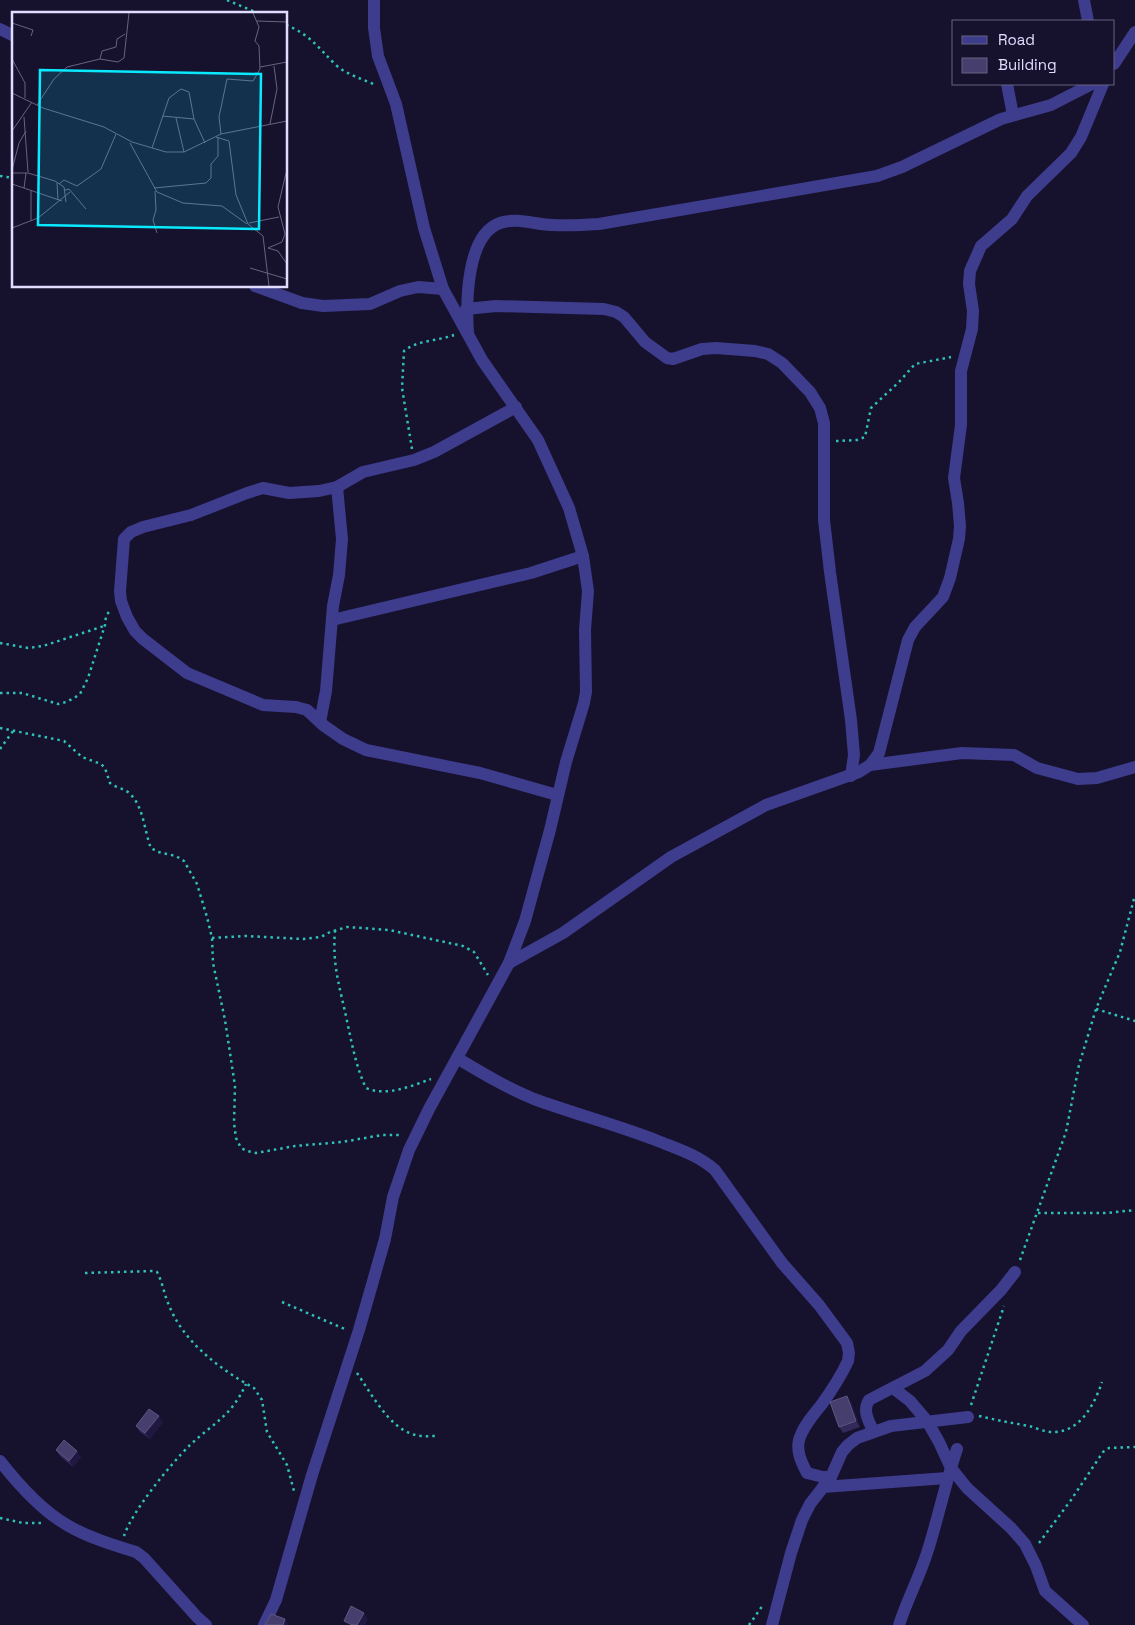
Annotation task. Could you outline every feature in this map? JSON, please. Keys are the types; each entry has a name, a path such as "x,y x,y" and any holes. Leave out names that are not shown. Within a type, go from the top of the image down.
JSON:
{"street":[{"path":"264,1625 276,1600 358,1334 385,1239 393,1196 416,1137 509,963 525,921 550,830 557,795 582,713 586,692 584,630 588,591 583,556 569,508 538,440 482,360 443,289 424,228 412,168 391,90 378,56 374,28 374,0"},
{"path":"1084,0 1088,20"},
{"path":"0,30 12,35"},
{"path":"1115,62 1135,32"},
{"path":"1007,85 1013,115"},
{"path":"468,333 466,309 473,257 484,234 500,223 509,221 554,226 599,224 878,176 902,167 1013,115 1062,100 1090,85"},
{"path":"870,765 879,753 911,633 942,597 949,583 955,561 960,526 954,478 961,425 961,372 972,329 970,276 978,250 1012,219 1028,196 1071,153 1081,137 1103,85"},
{"path":"260,288 302,303 323,306 370,304 400,291 418,287 443,289"},
{"path":"466,309 496,306 604,309 616,312 624,317 645,342 667,358 673,359 702,349 716,348 768,354 782,363 810,392 820,408 824,423 824,520 851,720 854,755 851,776"},
{"path":"516,407 472,432 414,460 363,472 337,487 320,491 289,493 263,488 247,492 191,516 143,527 131,532 124,539 121,601 135,631 152,647 187,673 263,705 296,706 307,710 343,739 366,750 480,773 557,795"},
{"path":"320,722 326,690 342,539 337,487"},
{"path":"332,620 531,572 583,556"},
{"path":"509,963 563,933 672,857 766,805 851,776 870,765 962,753 1014,755 1037,768 1078,779 1097,778 1135,768"},
{"path":"454,1063 532,1098 675,1147 704,1160 715,1170 782,1263 819,1305 847,1343 849,1353 846,1367 809,1420 799,1440 799,1451 808,1473 823,1477 827,1482"},
{"path":"874,1431 866,1414 865,1406 869,1400 925,1371 937,1361 948,1350 961,1331 1015,1272"},
{"path":"893,1388 910,1401 927,1422 939,1442 949,1473 1011,1528 1031,1554 1045,1591 1083,1625"},
{"path":"772,1625 791,1553 802,1520 810,1504 827,1482 842,1452 848,1445 856,1438 891,1426 968,1417"},
{"path":"899,1625 918,1581 928,1551 957,1449"},
{"path":"0,1460 21,1486 62,1523 136,1552 144,1558 206,1625"},
{"path":"827,1482 949,1473"}],"path":[{"path":"227,0 255,12"},
{"path":"288,26 309,37 338,66 352,76 391,90"},
{"path":"414,460 402,388 404,351 417,344 468,333"},
{"path":"825,442 849,441 865,437 871,408 899,382 914,364 966,354"},
{"path":"0,693 22,693 58,704 80,694 88,678 105,625 106,616 121,601"},
{"path":"0,643 28,648 43,646 105,625"},
{"path":"0,728 59,739 69,744 82,757 101,764 106,768 110,783 133,797 139,807 151,848 179,857 189,868 202,900 212,938 213,963 225,1020 235,1086 236,1138 241,1148 256,1153 382,1135 416,1137"},
{"path":"0,749 13,731"},
{"path":"1015,1272 1068,1127 1079,1065 1096,1010 1120,952 1135,895"},
{"path":"212,938 246,936 303,939 321,936 335,930 355,927 389,930 462,946 474,952 489,976 493,993"},
{"path":"335,930 334,956 337,980 353,1052 366,1088 374,1091 396,1090 437,1077 454,1063"},
{"path":"1096,1010 1135,1021"},
{"path":"1038,1213 1107,1213 1135,1210"},
{"path":"85,1273 158,1272 168,1305 188,1337 204,1353 254,1388 260,1395 267,1432 286,1465 302,1511"},
{"path":"282,1302 358,1334"},
{"path":"1004,1305 968,1417 977,1416 1044,1431 1060,1432 1076,1424 1086,1414 1095,1401 1102,1382"},
{"path":"349,1362 384,1413 413,1435 436,1436"},
{"path":"120,1547 128,1525 138,1510 189,1446 221,1420 229,1411 246,1384"},
{"path":"1031,1554 1103,1452 1109,1448 1135,1447"},
{"path":"0,1518 23,1523 62,1523"}],"building":[{"path":"847,1396 856,1421 839,1427 830,1402"},
{"path":"149,1409 159,1416 145,1433 136,1426"},
{"path":"64,1440 77,1451 69,1461 56,1450"},
{"path":"351,1606 364,1613 357,1625 344,1621"},
{"path":"271,1614 285,1619 283,1625 265,1625"}]}
